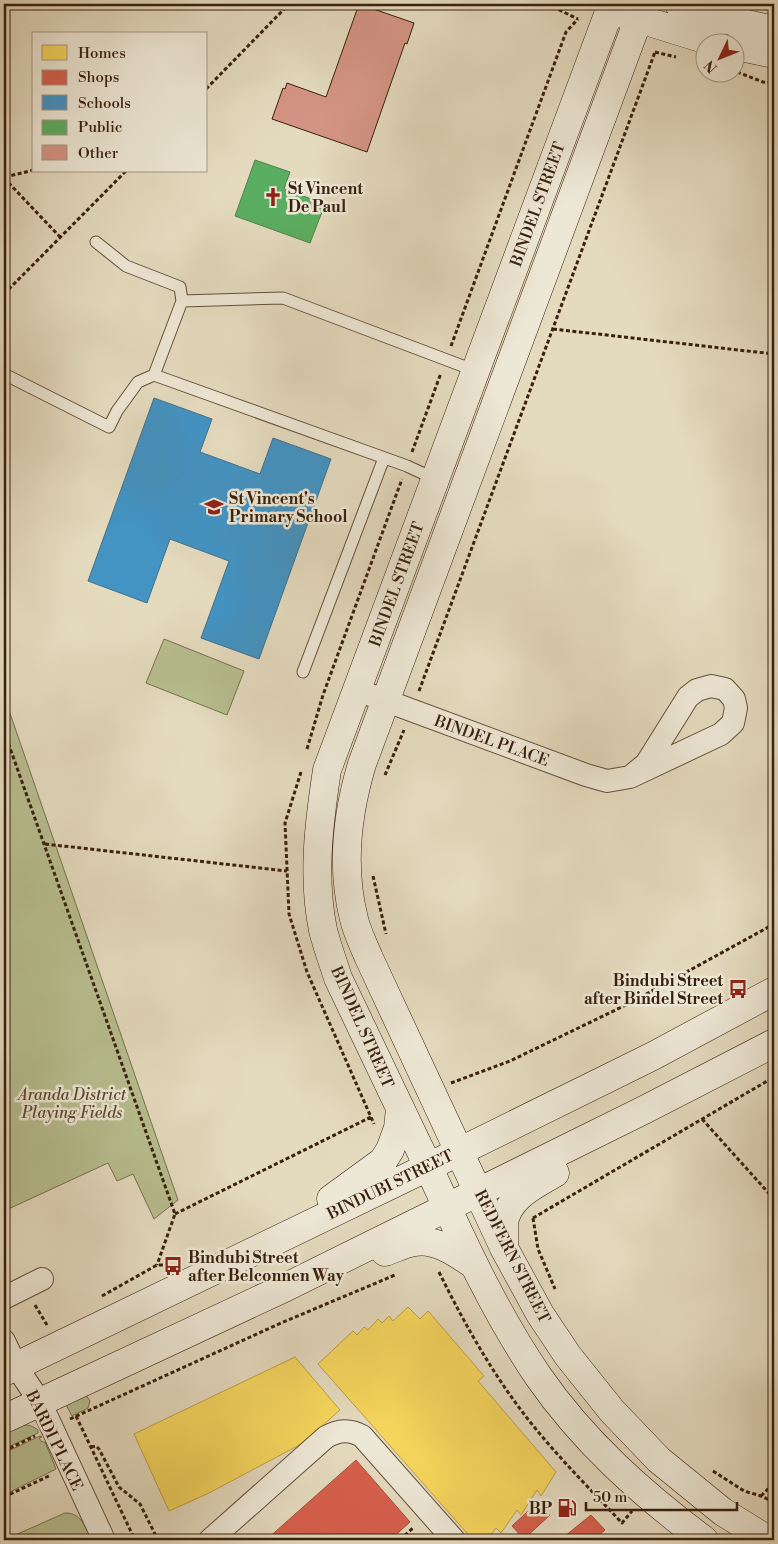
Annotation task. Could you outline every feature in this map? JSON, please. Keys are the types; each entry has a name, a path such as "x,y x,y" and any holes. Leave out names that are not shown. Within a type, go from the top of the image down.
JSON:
{"main road":[{"path":"679,4 729,20 774,30"},
{"path":"606,6 641,12 696,35"},
{"name":"BINDEL STREET","path":"428,1167 338,978 323,931 319,907 317,869 318,830 327,770 476,371 606,6"},
{"name":"BINDEL STREET","path":"460,1151 369,958 354,919 346,877 359,868 347,832 355,787 641,12"},
{"path":"746,48 774,54"},
{"path":"530,223 560,230"},
{"path":"435,479 464,492"},
{"path":"317,869 359,868"},
{"name":"BINDUBI STREET","path":"10,1369 252,1250 428,1167 652,1056 774,991"},
{"path":"4,1419 282,1289 644,1110 774,1042"},
{"path":"252,1250 383,1162 390,1150 398,1128 400,1109"},
{"path":"504,1248 504,1222 510,1207 524,1191 572,1163 644,1110"},
{"name":"REDFERN STREET","path":"460,1151 504,1248 540,1314 568,1356 612,1411 659,1460 723,1512 768,1540"},
{"path":"428,1167 474,1265 504,1322 539,1377 572,1419 613,1464 647,1496 703,1540 723,1512"},
{"path":"282,1289 416,1241 435,1244 454,1252 474,1265"}],"street":[{"name":"BINDEL PLACE","path":"357,690 586,775 607,781 630,777 721,734 733,722 736,708 734,699 725,689 711,686 697,690 688,697 646,764 630,777"},
{"path":"4,1298 42,1279"},
{"name":"BARDI PLACE","path":"4,1340 10,1369 40,1402 104,1540"},
{"path":"210,1540 326,1438 345,1430 362,1436 450,1539"}],"lane":[{"path":"96,242 126,266 180,287 182,301 154,375"},
{"path":"182,301 283,298 476,371"},
{"path":"4,374 109,427 129,392 138,382 154,375 384,458 435,479"},
{"path":"303,672 384,458"}],"path":[{"path":"208,87 289,4"},
{"path":"547,4 578,19 566,32"},
{"path":"384,778 412,710 655,52"},
{"path":"746,76 763,82 774,83"},
{"path":"32,171 4,178 61,238"},
{"path":"4,294 125,172"},
{"path":"553,329 774,354"},
{"path":"4,731 175,1214 157,1265"},
{"path":"45,844 287,871"},
{"path":"359,868 386,935"},
{"path":"448,1084 510,1061 630,1003 774,924"},
{"path":"307,972 377,1131"},
{"path":"556,1291 538,1249 533,1218 774,1077"},
{"path":"175,1214 370,1117"},
{"path":"702,1119 774,1199"},
{"path":"97,1299 157,1265 173,1266"},
{"path":"436,1265 457,1310 500,1382 528,1419 622,1523 637,1505"},
{"path":"4,1451 76,1416 282,1323 398,1274"},
{"path":"76,1416 136,1540"},
{"path":"91,1447 96,1446 100,1449 119,1487 140,1504 158,1540"},
{"path":"706,1466 744,1491 774,1502"},
{"path":"761,1496 774,1483"}],"green space":[{"path":"164,639 244,671 227,715 146,683"},
{"name":"Aranda District Playing Fields","path":"4,696 178,1200 154,1219 133,1174 117,1181 108,1163 4,1211"},
{"path":"85,1394 90,1401 88,1408 72,1416 65,1403"},
{"path":"23,1425 38,1430 38,1433 4,1449 4,1433"},
{"path":"40,1436 42,1437 39,1438 42,1442 45,1442 56,1469 4,1495 4,1453"},
{"path":"65,1513 79,1518 92,1540 4,1540"}],"building: Homes":[{"path":"408,1307 420,1319 428,1311 484,1376 478,1381 556,1472 541,1496 537,1490 521,1515 517,1510 501,1533 496,1528 487,1540 473,1540 318,1364 353,1331 357,1335 364,1327 368,1330 378,1319 382,1323 389,1316 393,1321"},
{"path":"295,1357 340,1410 303,1443 209,1493 169,1511 134,1434"}],"building: Shops":[{"path":"356,1460 410,1522 390,1540 266,1540"},
{"path":"539,1501 550,1515 524,1539 512,1526"},
{"path":"591,1515 605,1530 593,1540 560,1540"}],"building: Schools":[{"name":"St Vincent's Primary School","path":"154,398 212,419 200,452 260,474 273,438 331,459 259,659 201,638 229,561 170,539 147,603 88,581"}],"building: Public":[{"name":"St Vincent De Paul","path":"255,160 290,172 284,189 325,204 310,243 235,216"},
{"path":"774,1390 774,1408 769,1398"}],"building: Other":[{"path":"359,4 414,23 407,44 405,43 367,152 272,119 283,88 285,89 287,83 326,97"}],"place":[{"name":"St Vincent De Paul","path":"273,197"},
{"name":"St Vincent's Primary School","path":"214,507"},
{"name":"Bindubi Street after Bindel Street","path":"738,989"},
{"name":"Bindubi Street after Belconnen Way","path":"173,1266"},
{"name":"BP","path":"567,1508"}]}
